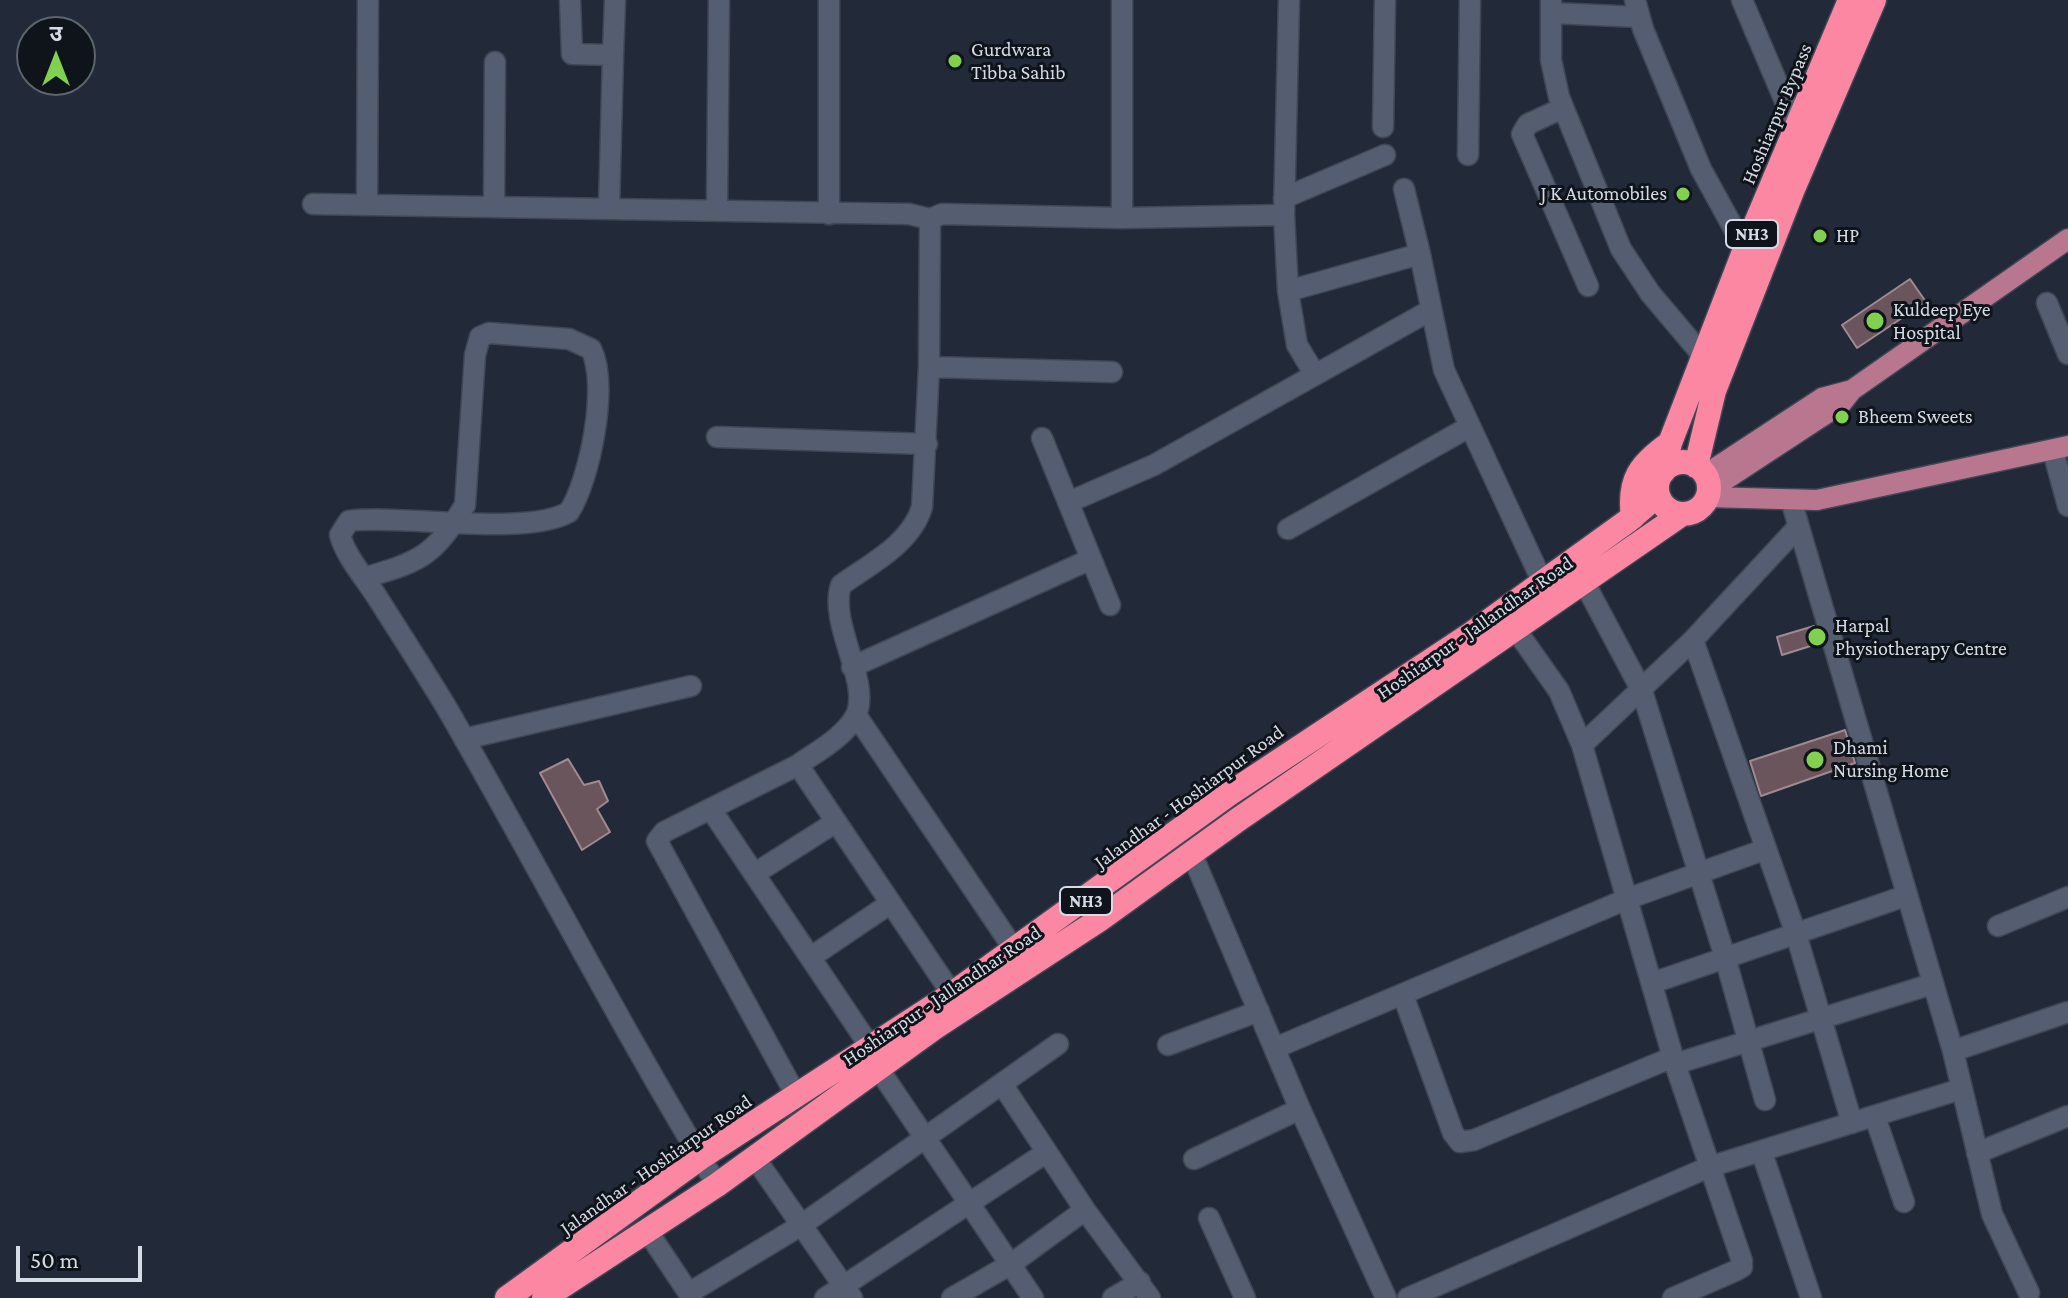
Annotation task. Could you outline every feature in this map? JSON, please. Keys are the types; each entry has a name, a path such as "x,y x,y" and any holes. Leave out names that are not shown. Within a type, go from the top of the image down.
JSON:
{"highway":[{"name":"Hoshiarpur Bypass","path":"1661,483 1670,443 1745,249 1784,184 1796,127 1850,0"},
{"name":"NH3","path":"1700,492 1714,391 1784,184 1874,0"},
{"path":"1633,517 1633,479 1650,457 1670,443"},
{"path":"1677,463 1700,492 1667,508 1661,483 1677,463"},
{"name":"Jalandhar - Hoshiarpur Road","path":"507,1298 700,1158 797,1097 874,1058 952,994 1020,958 1229,794 1543,583 1633,517 1661,483"},
{"name":"Hoshiarpur - Jallandhar Road","path":"544,1298 648,1232 755,1158 874,1058 1020,958 1099,920 1191,852 1584,582 1700,492"}],"main road":[{"path":"1700,492 1822,398 1852,390 2068,239"},
{"path":"1700,492 1794,512 1817,500 2060,448"}],"street":[{"path":"367,203 368,0"},
{"path":"570,0 572,54 613,55"},
{"path":"609,208 615,0"},
{"path":"717,208 719,0"},
{"path":"829,0 829,214"},
{"path":"1122,0 1122,218"},
{"path":"1289,0 1284,206 1288,291 1297,345 1314,373"},
{"path":"1383,127 1385,0"},
{"path":"1468,155 1470,0"},
{"path":"1742,0 1796,127"},
{"path":"1704,357 1628,263 1563,108 1551,60 1551,6 1637,8 1701,169 1745,249"},
{"path":"494,207 495,62"},
{"path":"1563,108 1528,124 1522,134 1588,286"},
{"path":"313,204 717,208 829,214 909,214 930,219 942,214 1122,218 1284,206 1385,155"},
{"path":"1404,189 1440,358 1543,583"},
{"path":"797,1097 657,841 664,832 712,811 798,765 844,730 856,715 858,699 838,615 841,585 890,550 917,523 922,507 927,444 930,219"},
{"path":"1288,291 1420,254"},
{"path":"2047,303 2068,354"},
{"path":"1069,502 1154,465 1431,310"},
{"path":"364,578 419,561 436,545 451,523 465,505 469,487 475,344 480,337 489,333 569,339 591,349 598,376 596,411 582,487 569,512 557,519 543,521 451,523 349,521 342,527 342,542 364,578 464,739 599,985 717,1185"},
{"path":"929,367 1112,372"},
{"path":"1288,529 1469,427"},
{"path":"717,437 927,444"},
{"path":"1042,438 1089,560 1110,605"},
{"path":"2060,448 2068,506"},
{"path":"1582,745 1693,640 1794,512"},
{"path":"1794,512 1953,1051 1992,1214 2029,1293"},
{"path":"852,667 1089,560"},
{"path":"1584,582 1642,691 1725,957 1765,1100"},
{"path":"1516,630 1559,691 1582,745 1674,1060 1741,1255 1742,1267 1673,1298"},
{"path":"1693,640 1796,934 1852,1123"},
{"path":"464,739 691,686"},
{"path":"856,715 1020,958"},
{"path":"798,765 952,994"},
{"path":"712,811 811,957 925,1140 1033,1298"},
{"path":"754,874 836,822"},
{"path":"1275,1048 1627,899 1766,849"},
{"path":"1191,852 1300,1109 1386,1298"},
{"path":"1652,983 1905,896"},
{"path":"1998,926 2068,897"},
{"path":"811,957 891,903"},
{"path":"1403,995 1453,1133 1460,1142 1474,1140 1674,1060 1932,984"},
{"path":"1168,1045 1259,1011"},
{"path":"1953,1051 2068,1012"},
{"path":"648,1232 690,1296 800,1226 1058,1044"},
{"path":"1002,1084 1085,1210 1145,1290 1113,1298"},
{"path":"1408,1298 1709,1167 1961,1089"},
{"path":"1194,1159 1300,1109"},
{"path":"1977,1153 2068,1116"},
{"path":"1875,1117 1904,1202"},
{"path":"825,1298 848,1292 970,1203 1047,1152"},
{"path":"1762,1153 1811,1298"},
{"path":"755,1158 848,1292"},
{"path":"952,1298 1011,1264 1085,1210"},
{"path":"1209,1218 1245,1298"}],"building":[{"path":"1910,279 1926,302 1857,348 1842,325"},
{"path":"1814,626 1820,643 1782,655 1777,637"},
{"path":"1845,730 1855,763 1761,796 1750,761"},
{"path":"568,759 584,785 599,781 608,801 597,809 610,832 582,850 540,773"}],"place":[{"name":"Gurdwara Tibba Sahib","path":"955,61"},
{"name":"J K Automobiles","path":"1683,194"},
{"name":"HP","path":"1820,236"},
{"name":"Kuldeep Eye Hospital","path":"1875,321"},
{"name":"Bheem Sweets","path":"1842,417"},
{"name":"Harpal Physiotherapy Centre","path":"1817,637"},
{"name":"Dhami Nursing Home","path":"1815,760"}]}
